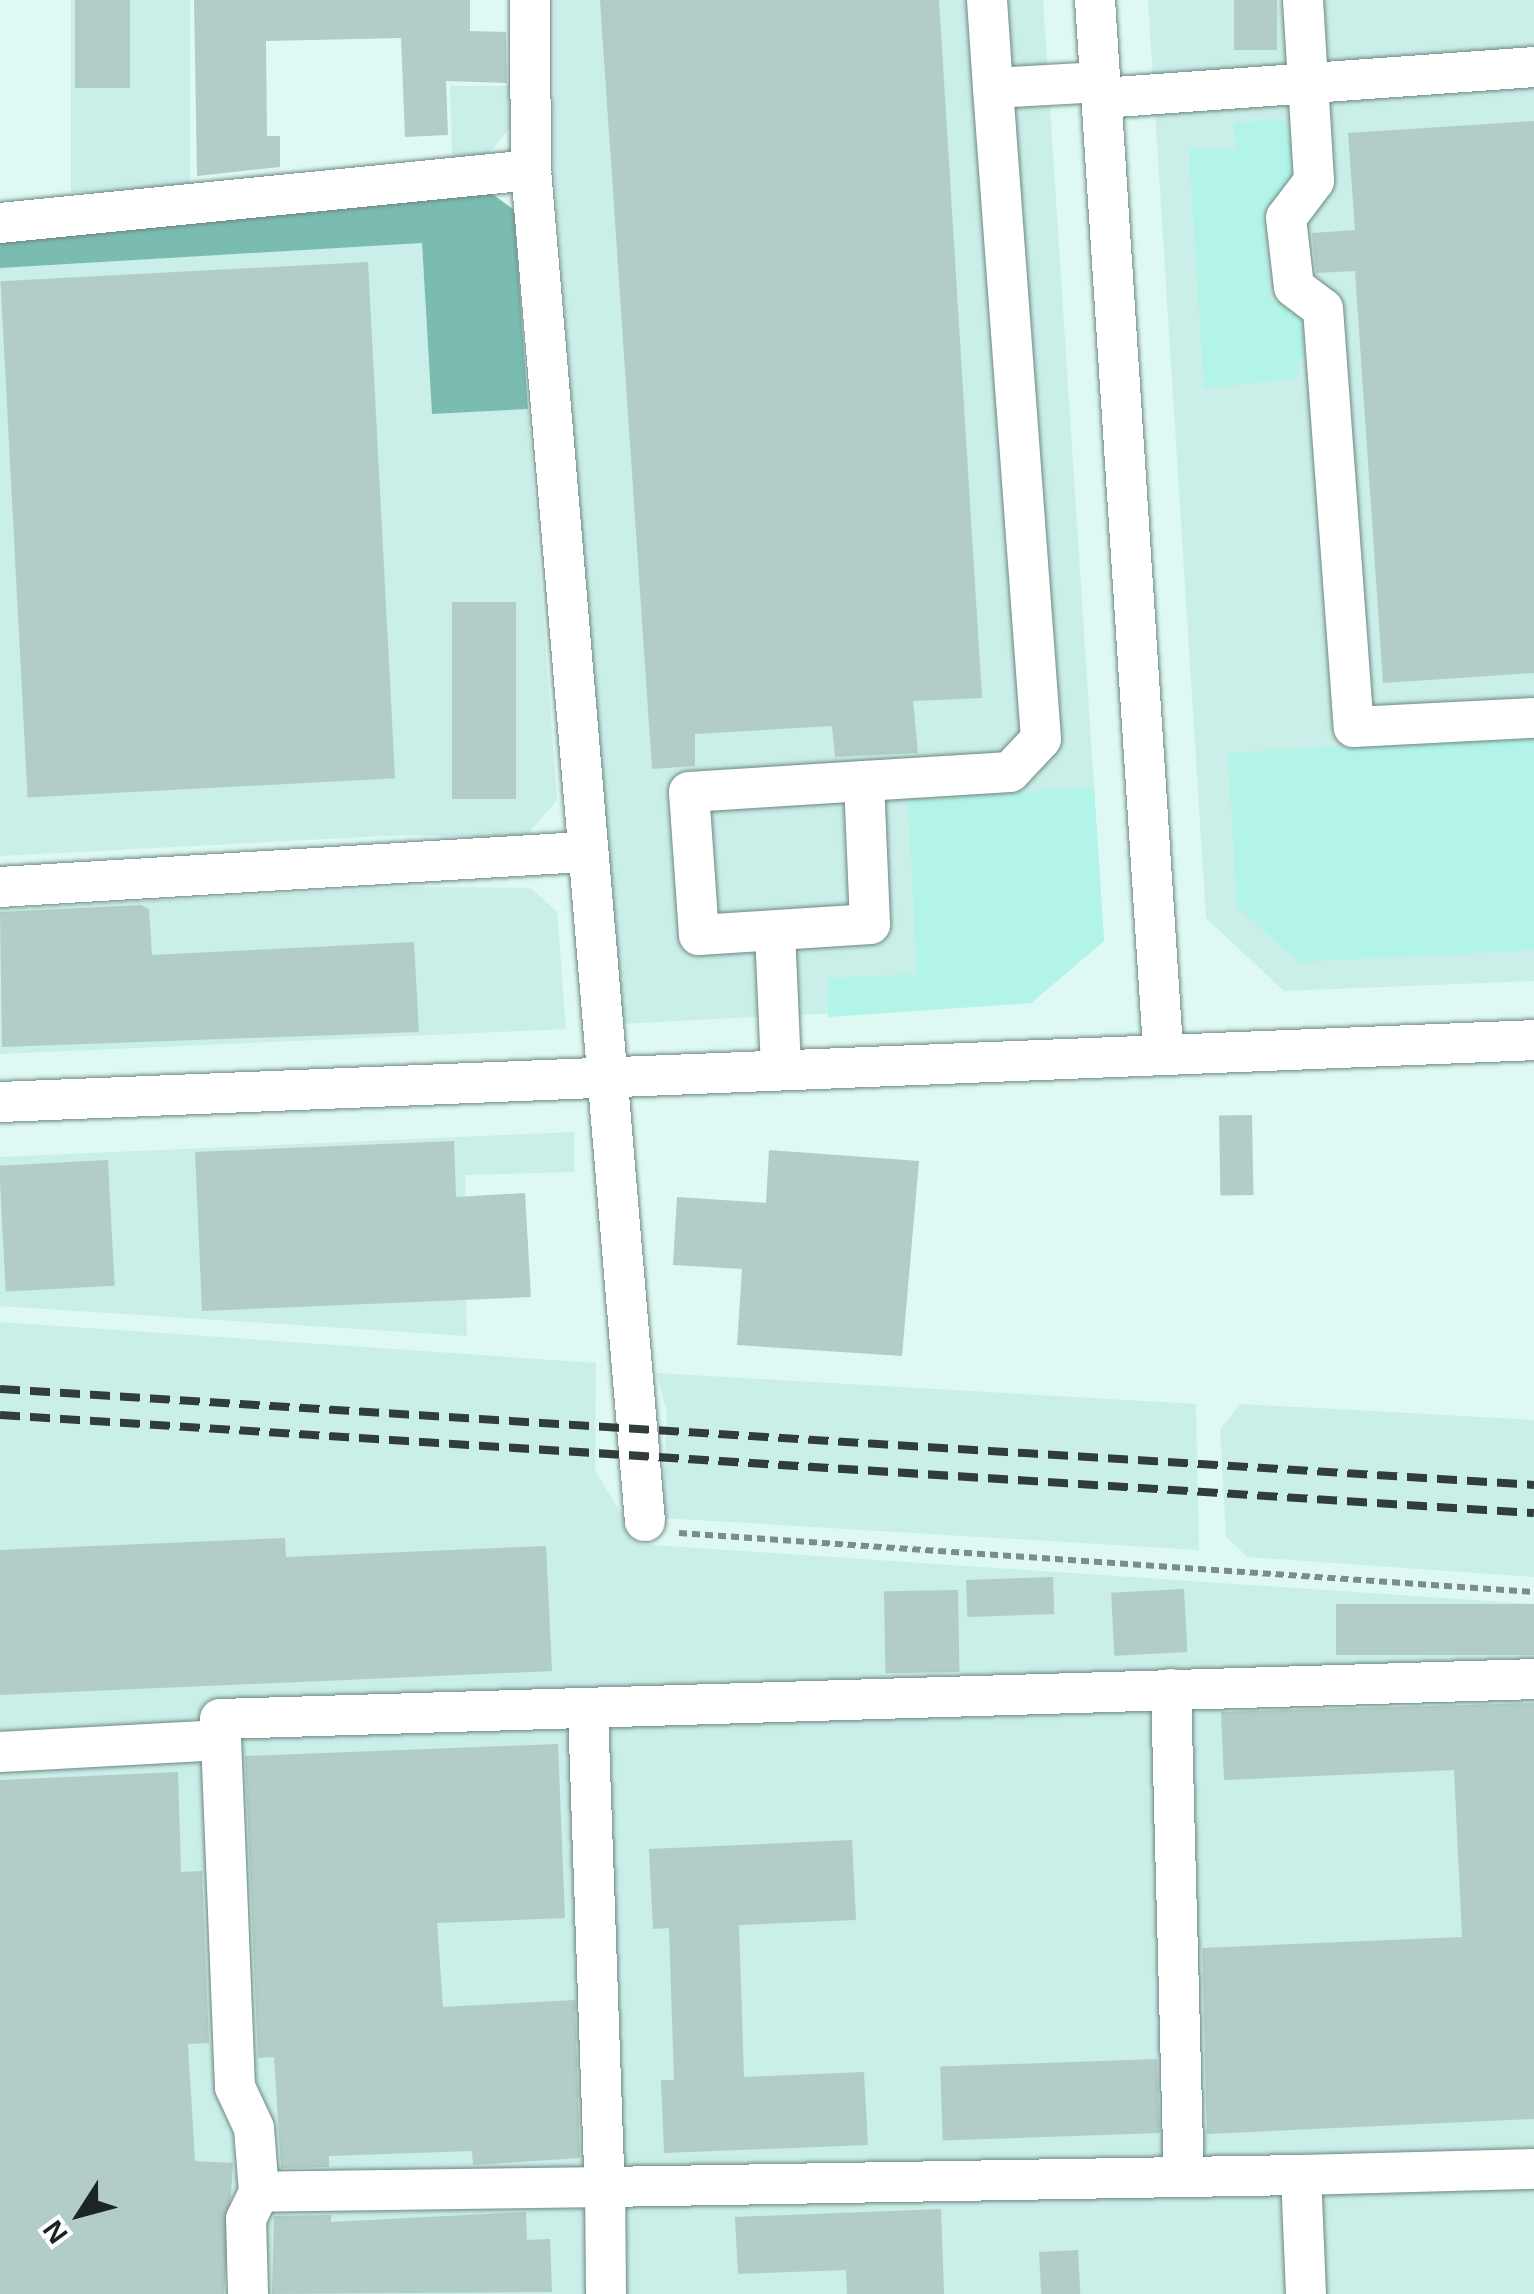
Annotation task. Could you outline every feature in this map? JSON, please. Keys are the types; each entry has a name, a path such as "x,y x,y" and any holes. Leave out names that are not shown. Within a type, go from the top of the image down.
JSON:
{"street":[{"path":"530,0 530,170 584,852 645,1521"},
{"path":"864,781 870,924 699,936 689,792 864,781 1010,772 1040,739 987,0"},
{"path":"1095,0 1162,1048"},
{"path":"1303,0 1314,181 1286,218 1294,286 1323,308 1354,727 1534,718"},
{"path":"993,88 1101,90 1308,83 1534,67"},
{"path":"0,223 530,170"},
{"path":"0,887 584,852"},
{"path":"775,931 782,1068"},
{"path":"0,1102 607,1077 1162,1048 1534,1040"},
{"path":"248,2294 246,2219 258,2192 254,2128 235,2087 220,1719 1534,1680"},
{"path":"1171,1690 1184,2177"},
{"path":"588,1710 606,2294"},
{"path":"0,1752 221,1740"},
{"path":"258,2192 1534,2169"},
{"path":"1301,2175 1306,2294"}],"path":[{"path":"645,1521 649,1531 1534,1592"}],"shaded area":[{"path":"71,0 190,0 190,192 71,192"},
{"path":"554,0 1043,0 1104,941 1031,1003 619,1024 554,167"},
{"path":"1148,0 1534,0 1534,981 1284,991 1206,918"},
{"path":"450,86 510,86 510,128 488,154 452,158"},
{"path":"1282,120 1296,135 1299,185 1263,217 1270,297 1308,321 1309,359 1299,359 1298,378 1204,389 1189,149 1237,150 1233,122"},
{"path":"487,190 514,210 528,409 432,414 422,243 0,268 0,241"},
{"path":"422,243 432,414 528,409 557,800 524,838 406,835 0,856 0,268"},
{"path":"1534,734 1534,950 1299,962 1237,907 1228,753"},
{"path":"1094,787 1104,941 1031,1003 828,1017 828,978 917,974 908,800"},
{"path":"407,887 531,888 557,912 566,1029 0,1054 0,909"},
{"path":"574,1132 574,1172 465,1175 467,1336 0,1306 0,1157"},
{"path":"0,1322 596,1363 595,1470 639,1544 1534,1604 1534,2294 0,2294"},
{"path":"656,1373 1196,1404 1199,1550 662,1518 667,1412"},
{"path":"1241,1404 1534,1420 1534,1577 1248,1557 1226,1537 1220,1429"}],"building":[{"path":"75,0 130,0 130,88 75,88"},
{"path":"194,0 470,0 470,31 506,32 507,83 446,81 448,135 405,137 401,38 266,41 267,136 280,136 280,167 197,176"},
{"path":"600,0 939,0 982,698 913,701 918,753 835,757 832,726 695,734 695,766 652,769"},
{"path":"1234,0 1277,0 1277,50 1234,50"},
{"path":"1534,121 1534,673 1383,683 1355,271 1316,273 1312,233 1355,230 1348,133"},
{"path":"368,262 395,778 28,798 1,281"},
{"path":"452,602 516,602 516,799 452,799"},
{"path":"141,905 149,909 152,955 414,942 419,1032 2,1047 0,912"},
{"path":"1252,1115 1253,1195 1220,1196 1219,1116"},
{"path":"454,1141 456,1197 525,1193 531,1297 202,1311 195,1152"},
{"path":"769,1150 919,1161 902,1356 737,1345 742,1269 673,1265 677,1197 766,1203"},
{"path":"108,1160 115,1286 6,1292 0,1166"},
{"path":"285,1538 286,1557 546,1546 552,1671 0,1695 0,1550"},
{"path":"1053,1577 1054,1614 967,1617 966,1580"},
{"path":"1184,1589 1187,1652 1114,1656 1111,1593"},
{"path":"958,1590 959,1672 885,1673 884,1591"},
{"path":"1336,1604 1534,1604 1534,1655 1336,1655"},
{"path":"1534,1703 1534,2119 1207,2134 1202,1948 1462,1937 1454,1770 1224,1780 1221,1712"},
{"path":"558,1744 565,1918 437,1923 443,2007 575,2000 580,2158 473,2165 472,2151 329,2156 329,2167 281,2168 274,2057 258,2058 245,1756"},
{"path":"178,1772 181,1872 202,1871 209,2043 188,2044 195,2161 233,2163 224,2294 0,2294 0,1780"},
{"path":"852,1840 856,1920 739,1925 744,2077 864,2072 868,2145 664,2153 661,2080 674,2080 669,1928 653,1929 649,1849"},
{"path":"1157,2059 1160,2133 943,2141 940,2067"},
{"path":"941,2209 944,2294 847,2294 846,2270 738,2274 735,2217"},
{"path":"526,2212 527,2240 550,2239 552,2292 272,2294 274,2216 331,2215 331,2222"},
{"path":"1078,2250 1080,2294 1041,2294 1039,2252"}],"railway":[{"path":"0,1389 1534,1485"},
{"path":"0,1415 1534,1513"}]}
